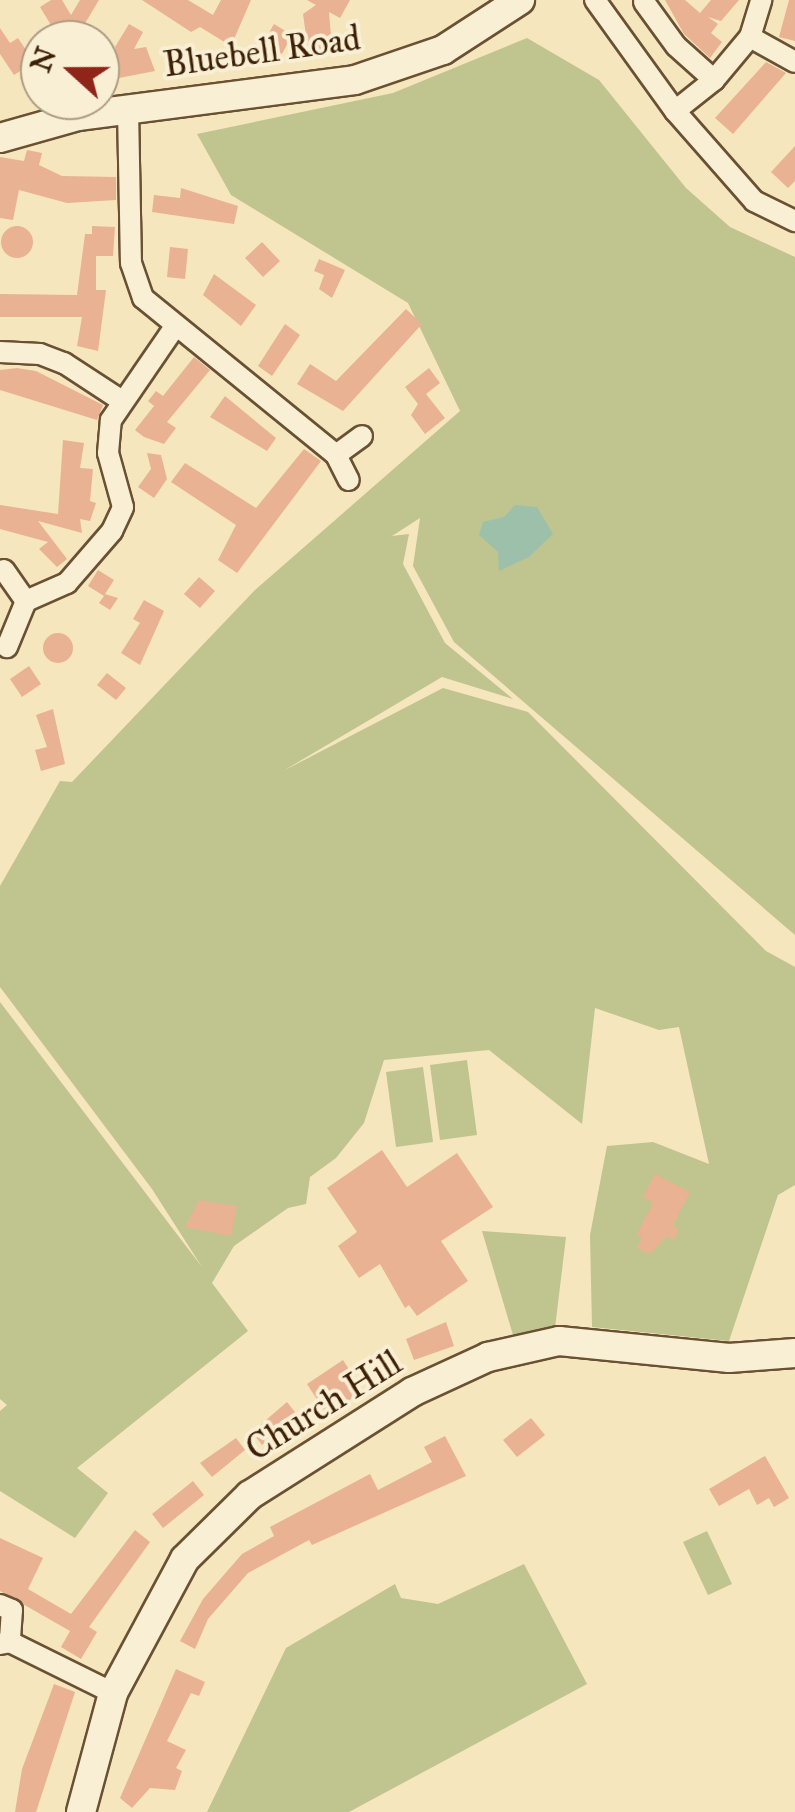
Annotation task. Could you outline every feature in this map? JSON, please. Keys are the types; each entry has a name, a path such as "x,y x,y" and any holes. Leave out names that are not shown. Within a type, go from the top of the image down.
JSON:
{"street":[{"name":"Bluebell Road","path":"0,138 128,109 355,80 404,66 480,30 520,0"},
{"path":"669,102 714,80 750,37 760,0"},
{"path":"644,2 676,46 714,80"},
{"path":"599,5 634,64 669,102 718,174 765,208 795,220"},
{"path":"750,37 795,62"},
{"path":"128,109 131,263 143,298 174,328 336,454 350,480"},
{"path":"7,647 26,601 67,583 120,516 106,434 119,400 174,328"},
{"path":"0,352 40,354 64,363 119,400"},
{"path":"336,454 362,436"},
{"path":"4,570 26,601"},
{"name":"Church Hill","path":"81,1812 113,1693 185,1560 250,1496 412,1392 488,1357 559,1341 729,1358 795,1353"},
{"path":"0,1605 12,1610 5,1643 113,1693"}],"shaded area":[{"path":"527,38 599,80 686,188 730,227 795,257 795,935 454,642 413,566 420,518 392,536 409,534 403,564 445,643 513,699 442,677 283,771 443,688 528,712 766,951 795,967 795,1185 778,1195 729,1341 592,1327 590,1235 607,1146 653,1142 709,1164 679,1027 659,1030 595,1008 582,1124 489,1050 384,1060 364,1123 336,1158 310,1177 306,1204 288,1208 234,1246 212,1283 248,1331 77,1468 108,1493 75,1538 0,1491 0,1411 7,1405 0,1399 0,1002 202,1267 152,1189 0,987 0,886 60,781 72,782 255,590 460,411 408,303 231,195 197,134 393,93"},
{"path":"515,505 537,507 553,534 529,557 499,571 498,552 479,535 483,522 504,517"},
{"path":"467,1060 477,1135 440,1140 430,1065"},
{"path":"423,1067 433,1142 396,1147 386,1072"},
{"path":"482,1231 566,1237 555,1328 513,1335"},
{"path":"707,1531 732,1584 708,1595 683,1542"},
{"path":"524,1564 587,1684 349,1812 207,1812 286,1648 395,1584 401,1598 438,1604"}],"building":[{"path":"51,0 62,0 71,15 80,0 99,0 87,20 48,20 40,7"},
{"path":"142,0 188,0 213,15 221,0 251,0 231,46 200,27 191,32"},
{"path":"307,0 350,0 340,18 329,12 332,50 309,58 303,14 316,5"},
{"path":"665,0 685,0 700,13 711,0 739,0 721,21 708,17 718,24 711,33 722,42 710,58 684,34"},
{"path":"789,0 795,0 795,41 779,37"},
{"path":"129,24 143,32 134,49 146,47 155,71 120,78 120,39"},
{"path":"274,24 292,35 282,54 263,43"},
{"path":"0,28 10,43 18,38 20,41 20,71 14,75 0,54"},
{"path":"766,62 786,73 733,134 715,118"},
{"path":"795,146 795,181 788,188 771,172"},
{"path":"27,150 42,153 39,165 62,176 116,177 116,200 67,203 19,190 13,220 0,218 0,157 24,161"},
{"path":"181,188 238,206 234,224 152,212 154,195 180,198"},
{"path":"17,226 28,231 33,242 28,253 17,258 6,253 1,242 6,231"},
{"path":"92,226 115,227 113,256 96,256 96,290 106,290 98,351 77,346 82,317 0,317 0,294 77,295 85,234 92,234"},
{"path":"262,242 280,261 263,277 245,258"},
{"path":"170,247 188,249 185,279 167,277"},
{"path":"319,259 345,270 332,298 319,289 324,275 314,271"},
{"path":"214,274 256,305 241,326 203,295"},
{"path":"406,309 422,324 343,411 297,384 310,364 336,381"},
{"path":"285,324 300,335 272,376 258,366"},
{"path":"194,357 210,370 167,422 176,428 164,444 144,437 135,430 154,406 148,401 156,391 163,396"},
{"path":"429,368 440,383 426,394 445,418 425,434 411,415 418,404 405,387"},
{"path":"0,370 36,371 103,405 97,420 0,390"},
{"path":"225,396 276,438 267,451 210,417"},
{"path":"63,440 84,443 80,468 93,469 90,501 96,503 90,521 80,519 82,533 38,521 67,559 57,567 39,549 48,542 0,529 0,505 58,514"},
{"path":"304,449 321,461 237,573 218,560 236,525 171,482 185,463 256,508"},
{"path":"147,453 161,455 167,479 154,498 138,487 151,469"},
{"path":"98,570 114,580 105,594 118,598 110,610 99,603 104,596 88,586"},
{"path":"199,577 215,591 200,608 184,594"},
{"path":"144,600 164,611 140,665 121,653 140,623 133,619"},
{"path":"58,633 68,638 73,648 68,658 58,663 48,658 43,648 48,638"},
{"path":"29,666 41,684 22,697 10,679"},
{"path":"107,673 126,688 116,700 97,685"},
{"path":"53,709 65,764 41,771 35,750 47,747 36,715"},
{"path":"382,1150 407,1187 457,1153 493,1207 441,1241 468,1281 417,1316 409,1305 405,1308 380,1264 359,1278 338,1246 357,1232 327,1188"},
{"path":"655,1174 690,1192 673,1225 679,1229 674,1240 667,1236 650,1254 637,1248 642,1237 637,1234 653,1203 643,1197"},
{"path":"199,1200 237,1206 231,1236 185,1227"},
{"path":"446,1322 454,1346 414,1360 406,1339"},
{"path":"343,1360 363,1391 327,1415 307,1384"},
{"path":"287,1402 298,1416 262,1445 252,1432"},
{"path":"531,1418 545,1435 517,1457 503,1440"},
{"path":"445,1436 466,1476 312,1545 309,1540 248,1573 208,1619 195,1649 180,1641 203,1599 242,1554 274,1536 270,1527 370,1474 378,1490 432,1462 424,1447"},
{"path":"236,1438 245,1450 212,1477 200,1463"},
{"path":"765,1456 789,1498 774,1507 769,1498 757,1505 749,1489 719,1506 709,1489"},
{"path":"193,1481 204,1495 163,1528 152,1514"},
{"path":"135,1530 150,1542 89,1627 97,1632 81,1659 61,1647 70,1631 0,1591 0,1538 43,1558 28,1589 71,1614"},
{"path":"176,1669 205,1682 199,1696 191,1693 167,1741 186,1750 176,1768 182,1771 175,1790 150,1788 132,1808 120,1798"},
{"path":"54,1684 75,1692 36,1812 15,1812 22,1769"}]}
